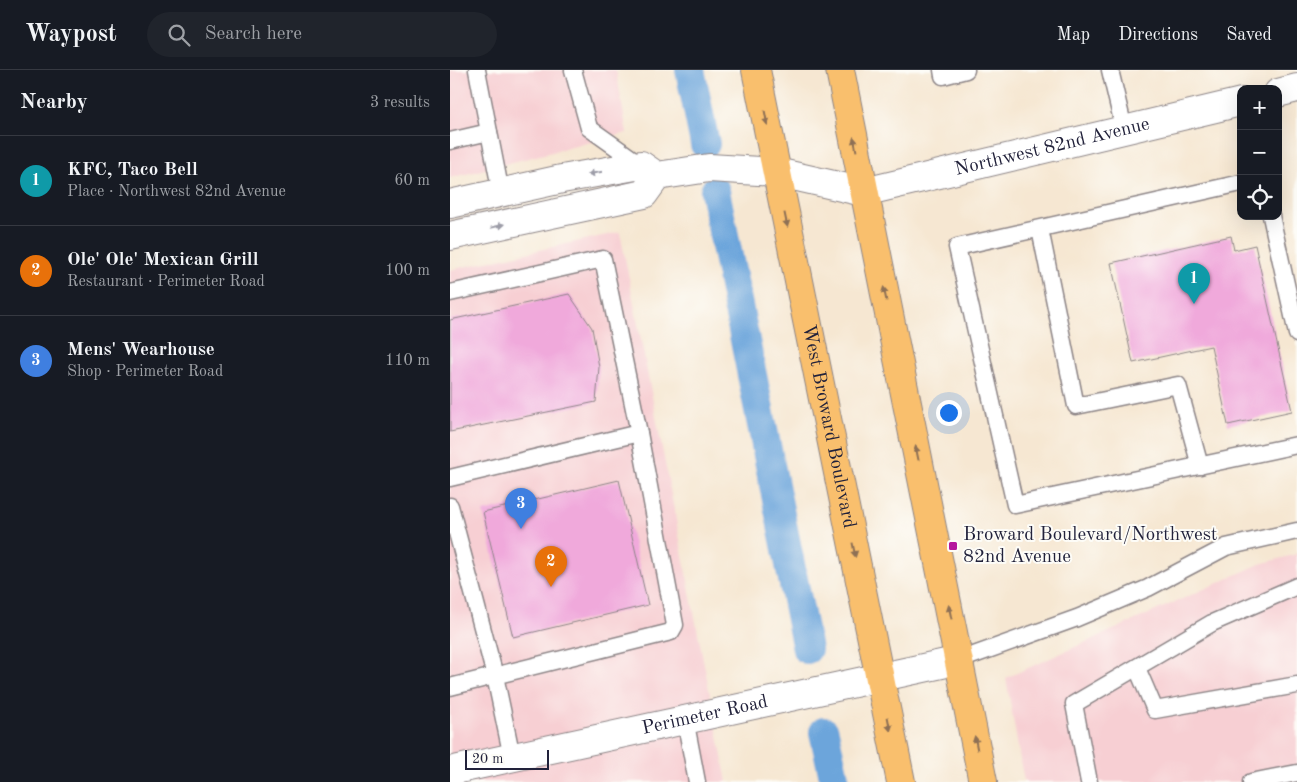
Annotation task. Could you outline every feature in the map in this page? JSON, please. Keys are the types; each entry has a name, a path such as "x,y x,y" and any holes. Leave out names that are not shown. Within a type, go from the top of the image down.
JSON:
{"main road":[{"name":"West Broward Boulevard","path":"756,70 901,782"},
{"path":"840,70 983,782"}],"street":[{"path":"1282,92 1297,88"},
{"name":"Northwest 82nd Avenue","path":"864,192 1237,103"},
{"path":"450,204 562,179 649,170 709,168 776,172 864,192"},
{"path":"450,236 644,194 649,170"},
{"name":"Perimeter Road","path":"450,771 960,660"}],"lane":[{"path":"477,70 501,193"},
{"path":"573,70 589,128 649,170"},
{"path":"942,70 944,76 966,70"},
{"path":"1110,70 1124,129"},
{"path":"450,141 488,132"},
{"path":"1237,184 957,247 1015,505 1297,445"},
{"path":"1273,220 1297,334"},
{"path":"1040,229 1076,406 1178,385 1200,466"},
{"path":"450,293 603,259 676,625 671,632 450,687"},
{"path":"450,478 639,433"},
{"path":"450,506 495,676 512,758"},
{"path":"960,660 1077,618 1148,588 1226,547 1297,531"},
{"path":"1089,782 1074,704 1212,623 1297,586"},
{"path":"1137,668 1155,710 1297,685"},
{"path":"685,719 697,782"},
{"path":"1251,782 1297,773"}],"shaded area":[{"path":"450,70 616,70 627,133 450,178"},
{"path":"620,232 727,782 450,782 450,270"},
{"path":"1297,554 1297,782 1024,782 1006,678 1260,564"}],"building":[{"path":"1231,236 1234,250 1255,245 1292,411 1228,425 1211,346 1133,363 1111,263"},
{"path":"569,294 592,328 599,367 596,402 450,432 450,320"},
{"path":"619,480 648,605 513,637 483,512"}],"waterway":[{"path":"690,70 705,144"},
{"path":"715,191 807,649"},
{"path":"824,732 835,782"}],"place":[{"name":"KFC, Taco Bell","path":"1194,304"},
{"name":"Mens' Wearhouse","path":"521,529"},
{"name":"Broward Boulevard/Northwest 82nd Avenue","path":"953,546"},
{"name":"Ole' Ole' Mexican Grill","path":"551,587"}]}
